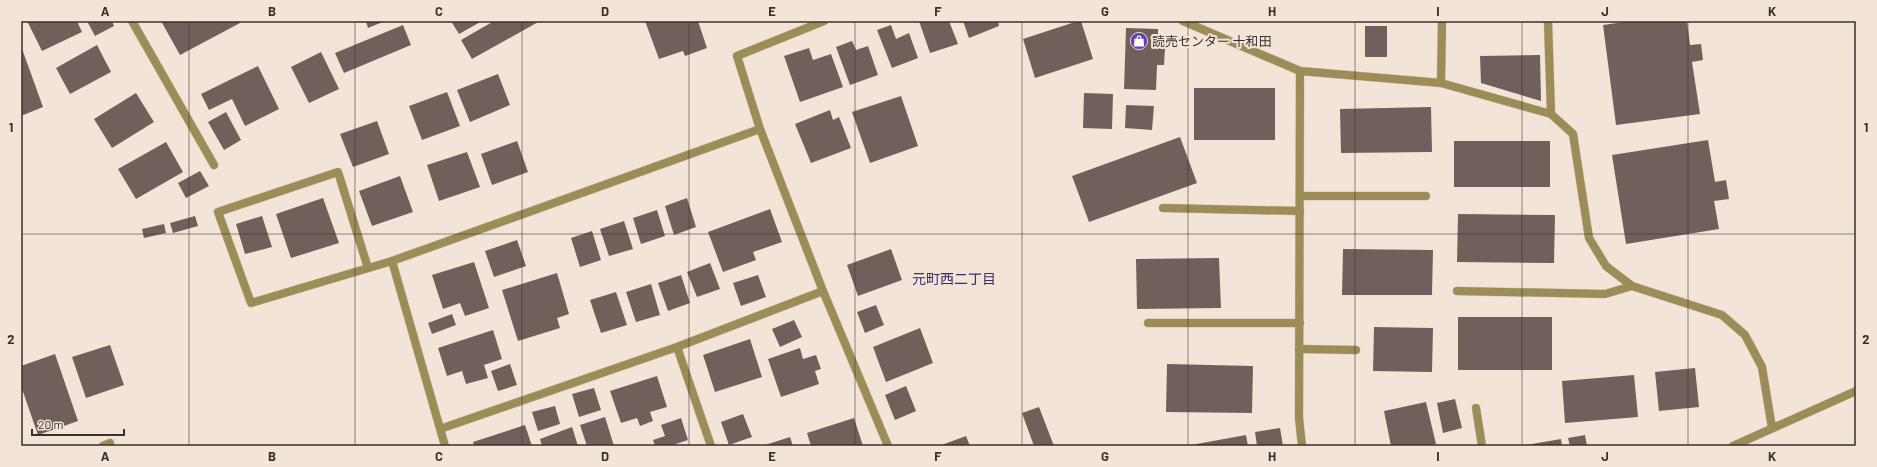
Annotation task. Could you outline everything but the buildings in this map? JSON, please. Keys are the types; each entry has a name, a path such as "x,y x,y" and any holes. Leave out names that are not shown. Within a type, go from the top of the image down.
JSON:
{"street":[{"path":"132,21 214,165"},
{"path":"824,21 737,56 760,129 823,291 888,446"},
{"path":"1183,21 1300,71 1441,83 1551,114 1574,134 1589,238 1606,266 1632,286 1722,315 1745,335 1762,367 1772,428"},
{"path":"1441,83 1442,21"},
{"path":"1548,21 1551,114"},
{"path":"1300,71 1299,418 1302,446"},
{"path":"368,268 338,172 218,212 251,303 368,268 392,260 760,129"},
{"path":"1300,196 1426,196"},
{"path":"1164,208 1300,211"},
{"path":"392,260 445,446"},
{"path":"1457,291 1605,294 1632,286"},
{"path":"440,429 677,346 823,291"},
{"path":"1148,323 1300,323"},
{"path":"677,346 711,446"},
{"path":"1299,349 1356,350"},
{"path":"1733,446 1856,391"},
{"path":"1476,408 1482,446"}],"place":[{"name":"読売センター 十和田","path":"1139,41"}],"district":[{"name":"元町西二丁目","path":"954,278"}]}
